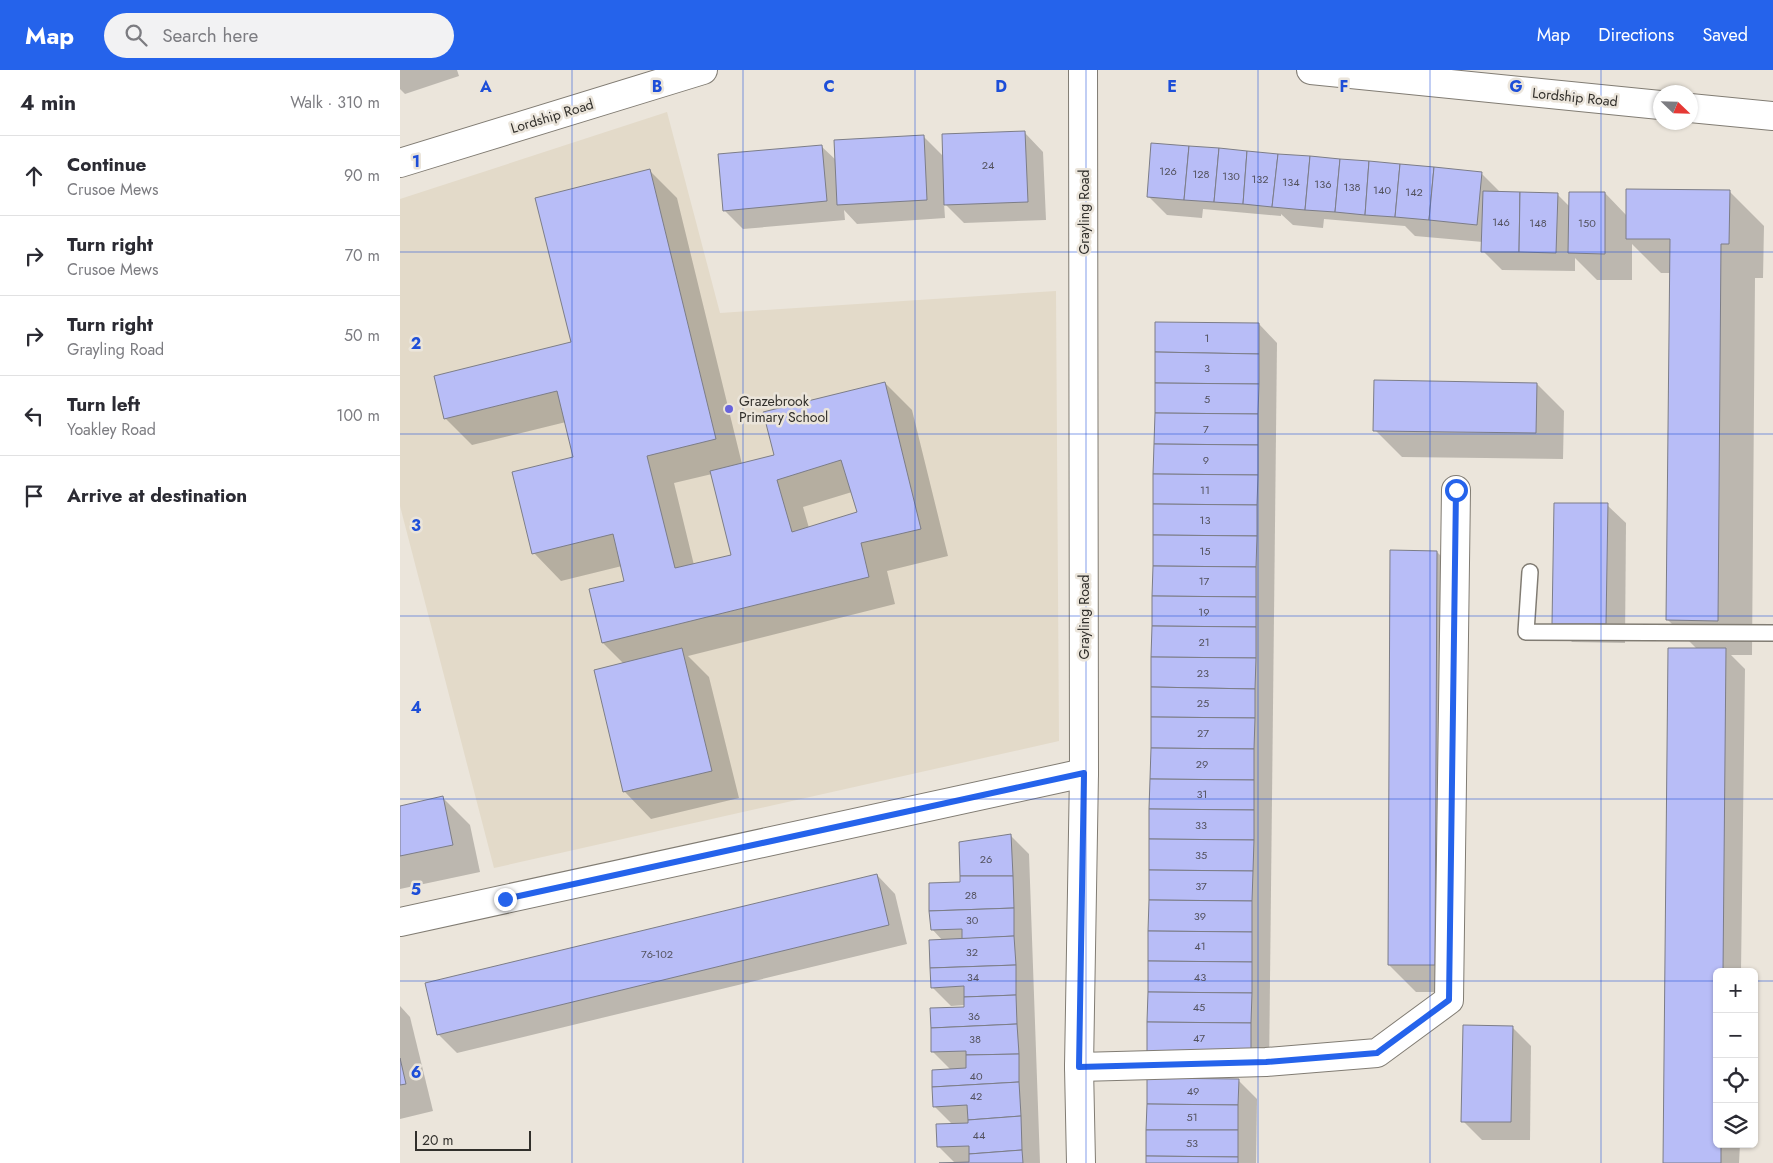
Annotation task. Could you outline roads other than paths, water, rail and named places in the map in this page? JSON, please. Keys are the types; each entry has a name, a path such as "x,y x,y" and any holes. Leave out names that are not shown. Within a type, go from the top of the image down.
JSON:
{"street":[{"name":"Lordship Road","path":"400,163 704,70"},
{"name":"Grayling Road","path":"1080,1163 1079,1067 1084,773 1084,70"},
{"name":"Lordship Road","path":"1311,70 1653,104"},
{"path":"1698,109 1773,116"},
{"path":"1079,1067 1266,1062 1377,1053 1449,1000 1456,490"},
{"path":"400,922 1084,773"}],"lane":[{"path":"1530,572 1526,632 1773,633"}],"place":[{"name":"Grazebrook Primary School","path":"729,409"}]}
